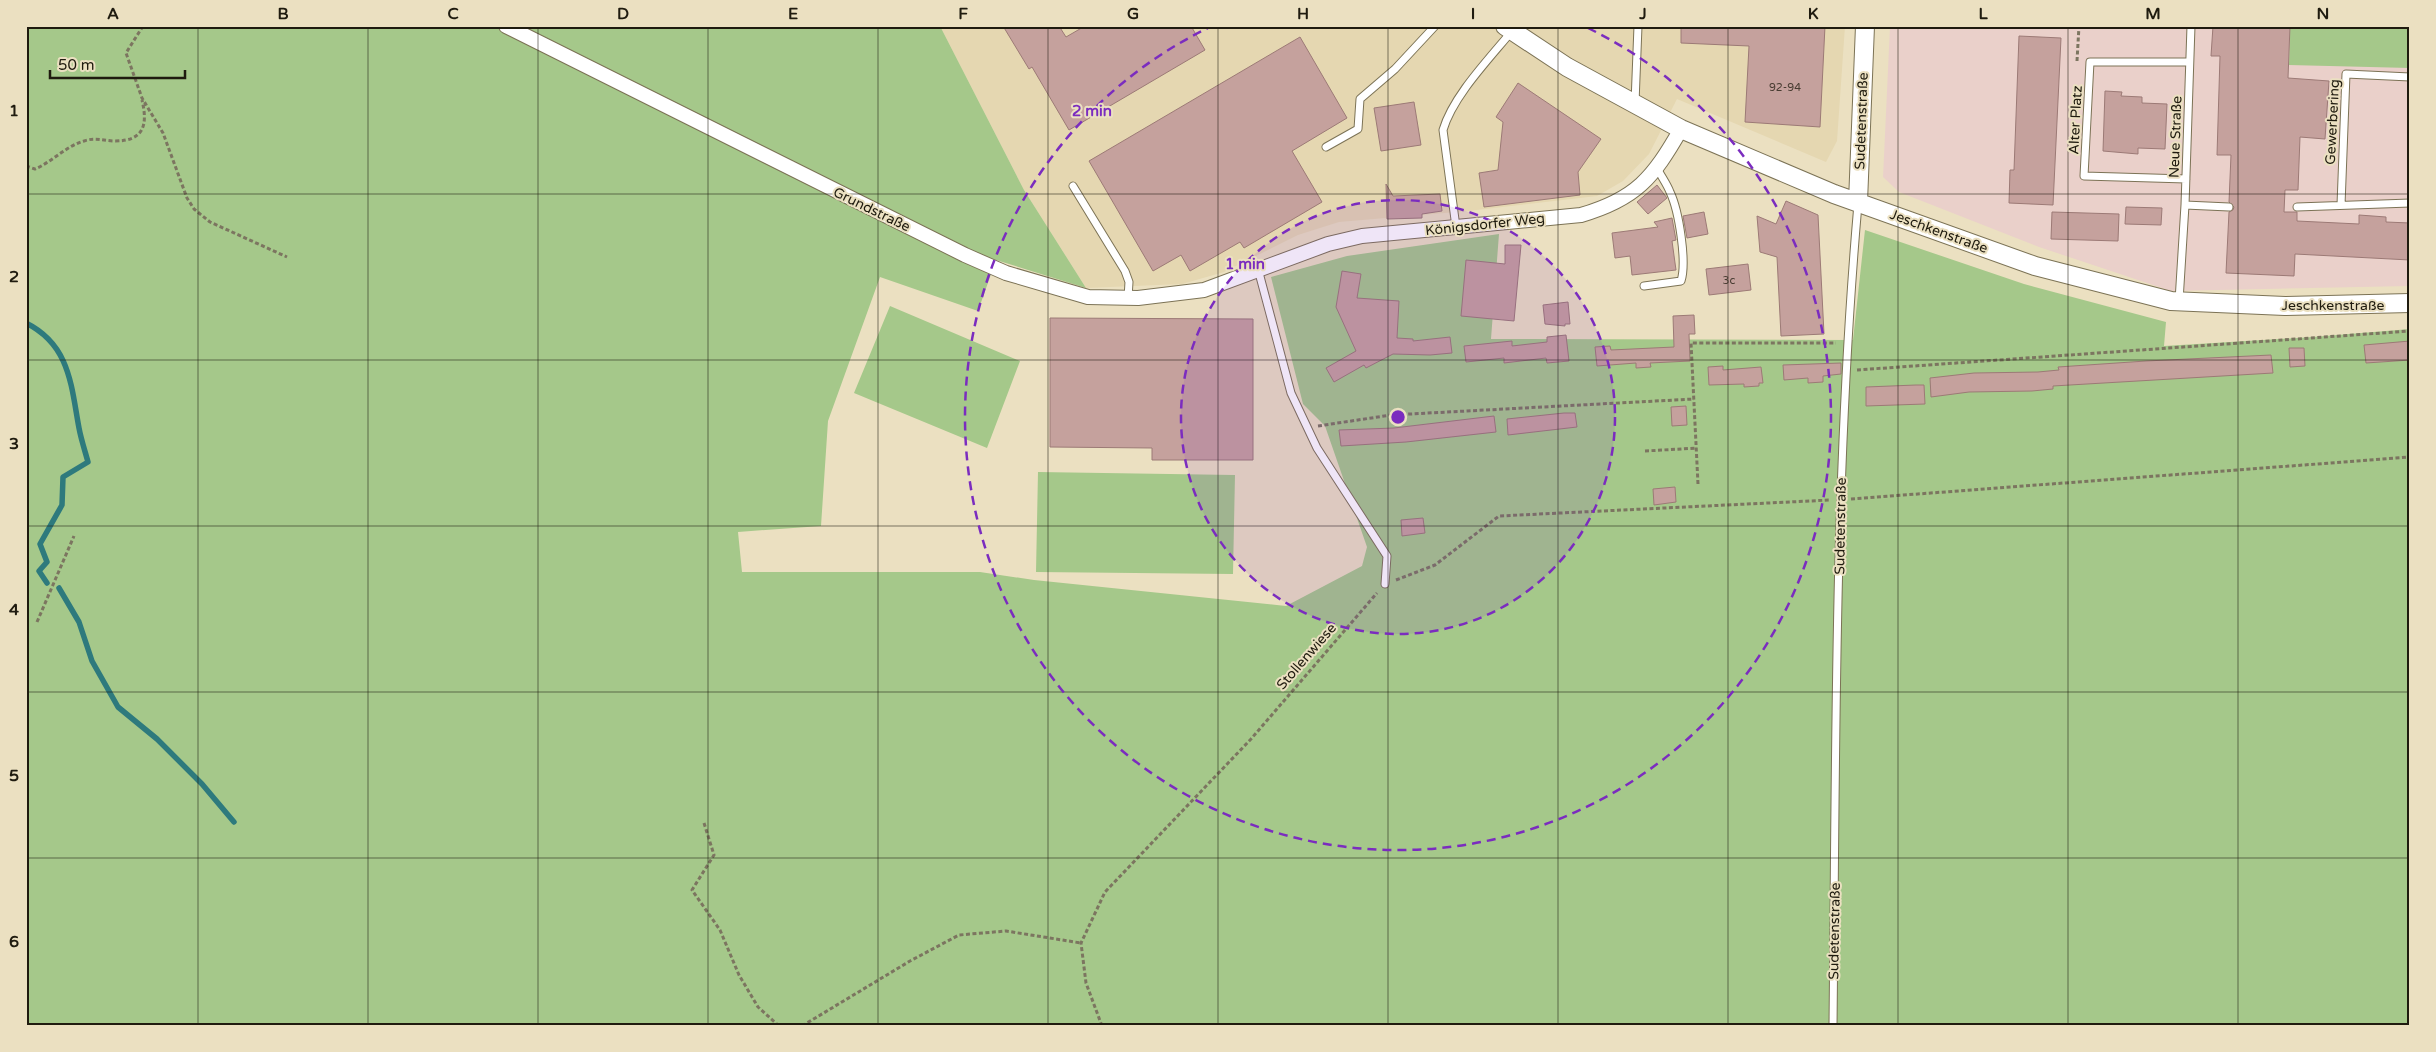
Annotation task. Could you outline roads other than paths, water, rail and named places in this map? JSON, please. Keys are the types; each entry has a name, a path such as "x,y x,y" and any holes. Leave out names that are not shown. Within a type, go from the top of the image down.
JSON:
{"street":[{"name":"Grundstraße","path":"506,26 1006,273 1088,297 1128,298 1178,295 1204,290 1258,269"},
{"name":"Sudetenstraße","path":"1858,202 1865,26"},
{"name":"Jeschkenstraße","path":"1509,29 1567,67 1681,129 1858,202 2035,266 2179,301 2285,306 2410,303"},
{"name":"Königsdorfer Weg","path":"1258,269 1328,244 1362,236 1581,215 1600,209 1609,206 1632,192 1657,168 1681,129"}],"lane":[{"path":"1326,147 1358,129 1360,99 1395,69 1435,26"},
{"path":"1634,104 1638,26"},
{"name":"Neue Straße","path":"2179,301 2185,205 2191,26"},
{"path":"1456,227 1443,130 1446,119 1509,29"},
{"name":"Alter Platz","path":"2186,179 2084,176 2090,62 2189,62"},
{"name":"Gewerbering","path":"2341,205 2346,74 2410,77"},
{"path":"1644,286 1681,281 1684,271 1675,207 1657,168"},
{"path":"1073,186 1125,271 1129,282 1128,298"},
{"name":"Sudetenstraße","path":"1833,1026 1839,500 1846,343 1858,202"},
{"path":"2297,207 2410,203"},
{"path":"2185,205 2229,207"},
{"path":"1258,269 1291,393 1317,448 1388,556 1385,584"}],"waterway":[{"path":"26,323 41,332 52,343 66,368 88,462 63,477 62,505 40,544 47,562 39,571 47,583"},
{"path":"59,588 79,622 92,661 118,707 157,739 202,784 234,822"}]}
